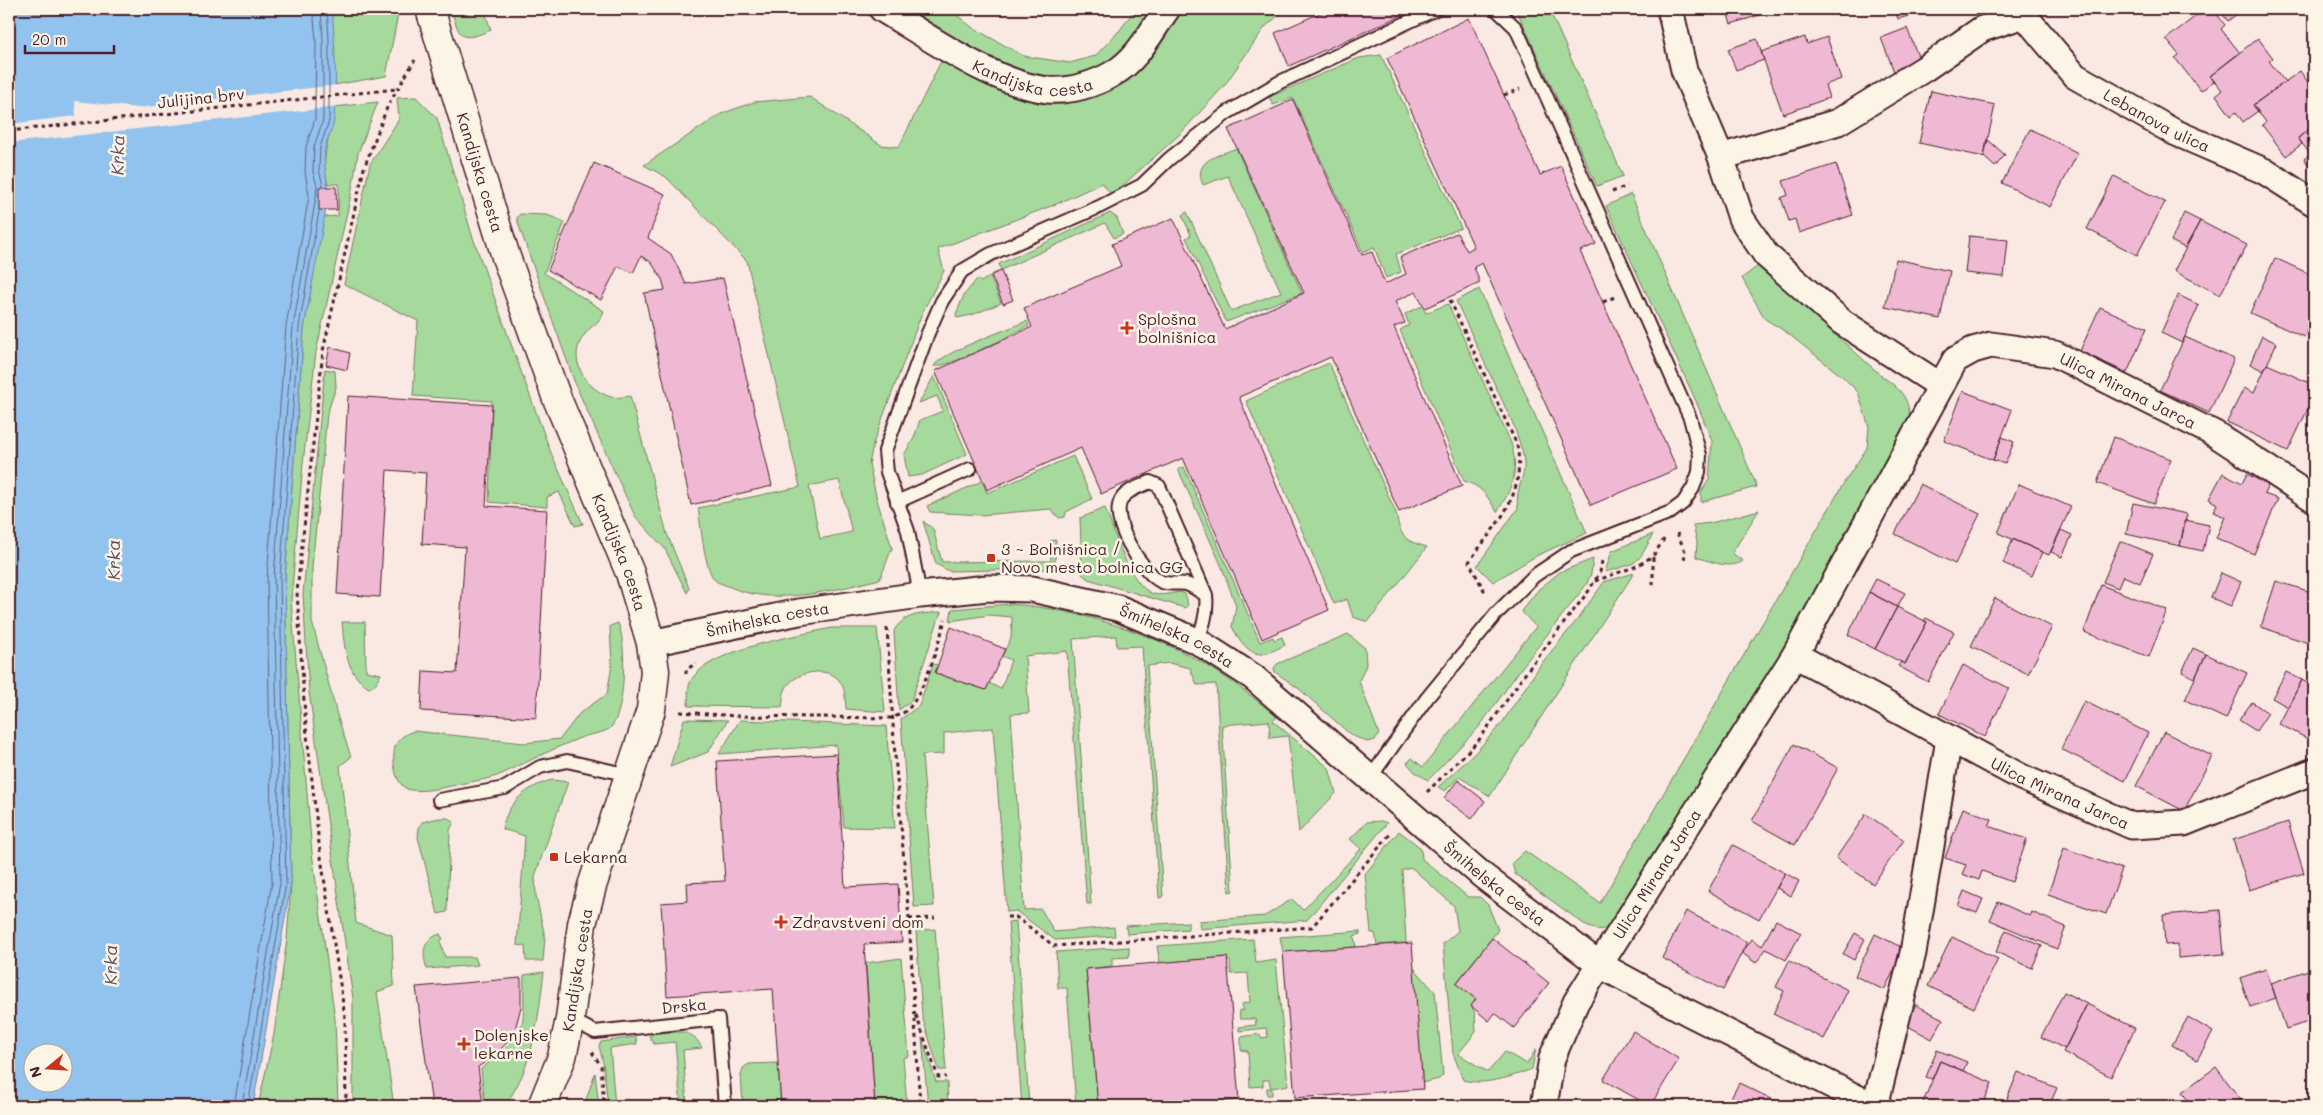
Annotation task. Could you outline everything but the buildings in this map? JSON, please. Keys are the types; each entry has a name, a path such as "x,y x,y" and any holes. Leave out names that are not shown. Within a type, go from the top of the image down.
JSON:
{"main road":[{"name":"Kandijska cesta","path":"430,9 506,257 556,396 630,573 651,643 655,671 651,710 582,924 570,1019 562,1056 542,1106"}],"street":[{"name":"Kandijska cesta","path":"882,9 978,64 1020,85 1050,90 1073,89 1115,72 1137,53 1167,9"},
{"path":"1670,9 1684,70 1721,157 1741,218 1766,255 1842,322 1941,386"},
{"path":"1721,157 1838,122 1924,69 1982,29 2025,12"},
{"name":"Lebanova ulica","path":"2025,12 2075,76 2174,132 2264,171 2314,203"},
{"name":"Ulica Mirana Jarca","path":"1600,965 1795,655 1955,360 1973,350 1991,345 2055,354 2214,434 2314,498"},
{"name":"Šmihelska cesta","path":"651,643 799,612 920,595 988,588 1032,589 1118,608 1197,641 1253,677 1483,876 1600,965 1687,1012 1874,1106"},
{"name":"Ulica Mirana Jarca","path":"1795,655 2021,776 2132,826 2184,823 2314,771"},
{"path":"1874,1106 1913,953 1950,739"},
{"path":"1544,1106 1552,1058 1576,1002 1600,965"}],"lane":[{"path":"920,595 909,538 887,472 885,451 928,333 942,301 962,271 991,254 1099,207 1142,185 1169,159 1227,112 1280,82 1436,9"},
{"path":"1370,778 1427,698 1496,614 1534,576 1571,552 1598,539 1671,512 1683,503 1692,488 1698,472 1700,455 1690,418 1654,334 1516,28 1496,9"},
{"path":"897,502 970,469"},
{"path":"1197,641 1204,626 1207,606 1206,595 1158,486 1150,482 1127,492 1120,501 1118,514 1141,564 1148,573 1159,581 1166,584 1188,584 1206,595"},
{"path":"439,800 505,788 540,767 567,760 629,775"},
{"name":"Drska","path":"570,1019 595,1032 718,1020 726,1106"}],"path":[{"path":"346,1106 345,1017 319,844 305,716 297,592 322,351 364,168 396,89 418,57"},
{"name":"Julijina brv","path":"9,131 396,89"},
{"path":"1450,300 1517,445 1520,462 1519,478 1508,507 1469,562 1496,614"},
{"path":"1595,581 1637,566 1654,556 1675,528 1685,551 1684,563"},
{"path":"1421,797 1479,740 1595,581 1600,572 1603,556 1598,539"},
{"path":"1653,585 1654,556"},
{"path":"887,618 909,919 920,1106"},
{"path":"680,712 737,716 893,718 906,711 916,699 940,643 946,618"},
{"path":"1007,917 1016,917 1054,946 1312,927 1397,826"},
{"path":"909,919 935,918"},
{"path":"914,1009 938,1077 946,1077"},
{"path":"591,1050 601,1066 604,1106"}],"green space":[{"path":"332,9 399,9 386,76 334,85"},
{"path":"451,9 484,9 491,30 473,36 467,37 463,35 459,32"},
{"path":"898,9 949,9 973,28 1024,56 1070,63 1095,56 1120,30 1135,9 1159,9 1126,55 1095,75 1033,80 974,55"},
{"path":"1176,9 1286,9 1265,27 1224,86 1180,134 1112,195 1102,183 1054,205 938,249 944,271 922,313 874,441 869,464 877,500 892,548 880,579 824,592 786,596 766,596 748,593 716,581 712,576 706,558 698,508 800,487 747,261 666,177 644,165 721,114 754,102 810,97 881,145 899,147 943,57 1065,98","holes":["839,480 852,532 820,539 809,486"]},
{"path":"1511,9 1549,9 1623,176 1597,186 1519,15"},
{"path":"1381,55 1461,228 1396,254 1401,272 1386,278 1374,247 1363,252 1293,98 1273,105 1269,97 1359,58"},
{"path":"416,97 437,118 472,235 511,344 551,453 583,524 575,526 559,492 547,497 547,507 489,502 492,401 413,396 418,321 344,284 370,164 399,119 397,98"},
{"path":"378,102 358,153 352,190 316,352 303,463 291,600 312,853 335,1019 338,1106 258,1106 274,1034 287,939 291,883 285,578 304,328 323,217 338,216 339,184 328,184 325,173 325,154 334,107"},
{"path":"1236,148 1302,293 1226,322 1186,238 1191,235 1182,215 1187,212 1231,311 1281,292 1228,176 1203,185 1201,170 1204,164"},
{"path":"1631,194 1756,487 1701,502 1701,492 1709,480 1712,441 1696,401 1606,206"},
{"path":"1110,213 1117,218 1123,234 1114,238 1105,223 1001,270 999,264"},
{"path":"520,214 547,215 565,222 544,273 604,311 600,319 588,330 579,343 578,363 581,372 594,388 611,397 630,396 667,534 689,588 687,593 665,549 635,516 576,386 519,226 517,218"},
{"path":"1758,266 1902,393 1908,404 1910,429 1785,657 1615,921 1606,928 1588,927 1515,874 1512,863 1525,851 1600,903 1845,481 1867,448 1869,427 1858,392 1843,377 1786,332 1765,319 1742,278"},
{"path":"990,276 1001,303 972,315 957,318 956,314 964,295 977,279 981,282"},
{"path":"1479,289 1587,533 1536,556 1493,582 1477,566 1518,508 1517,498 1524,463 1514,426 1456,301"},
{"path":"1448,304 1511,443 1514,462 1513,479 1511,487 1497,512 1480,489 1464,481 1400,330 1409,325 1405,314 1422,306 1426,313"},
{"path":"1027,321 1029,326 996,343 952,362 934,366 949,354"},
{"path":"1329,363 1396,513 1399,527 1408,540 1427,547 1368,622 1353,617 1347,599 1334,604 1246,401"},
{"path":"325,369 335,371 336,387 327,414 312,567 312,622 337,715 351,757 340,766 356,923 392,935 394,986 377,992 394,1106 353,1106 353,999 309,692 303,594"},
{"path":"934,376 967,454 922,475 908,477 904,455 914,438 920,420 943,411 937,396 919,403"},
{"path":"1073,456 1092,499 1066,512 1065,517 1059,518 1051,509 981,515 930,512 927,506 982,481 987,493"},
{"path":"1184,467 1260,642 1273,637 1274,640 1282,637 1285,645 1267,653 1256,653 1247,648 1232,627 1236,606 1222,567 1178,469"},
{"path":"1105,508 1123,556 1144,589 1153,594 1163,595 1180,592 1185,594 1188,605 1185,608 1088,579 1082,574 1080,518"},
{"path":"1759,510 1732,553 1743,561 1738,564 1726,565 1696,557 1697,542 1693,525 1711,523"},
{"path":"923,521 933,529 942,562 1051,561 1050,541 1056,540 1055,562 1048,569 949,571 936,564"},
{"path":"1653,534 1635,562 1605,572 1612,551"},
{"path":"1593,559 1591,574 1586,585 1522,667 1479,727 1428,780 1415,772 1407,763 1412,758 1423,767 1536,627 1521,611 1539,589 1560,572"},
{"path":"1634,573 1490,796 1459,777 1445,791 1438,787 1474,754 1502,723 1541,664 1577,620 1604,582"},
{"path":"1009,604 1064,611 1093,618 1150,637 1202,663 1238,686 1277,717 1273,721 1329,768 1336,793 1299,832 1288,736 1270,738 1269,721 1222,725 1233,891 1229,892 1216,684 1197,685 1190,668 1169,663 1147,666 1163,897 1159,898 1142,646 1117,647 1116,636 1073,639 1091,904 1087,904 1067,651 1025,656 1029,713 1011,714 1024,910 1041,909 1054,932 1114,927 1115,936 1055,940 1016,911 1007,912 993,728 944,733 944,754 922,755 934,906 914,907 901,719 919,706 933,664 938,665 935,673 986,690 989,683 1001,689 1011,660 1002,656 1011,638 1012,617 989,615 950,621 952,609"},
{"path":"941,612 911,701 899,710 894,631 903,621 914,615"},
{"path":"342,622 365,622 366,671 381,674 375,685 369,688 355,675 351,667 345,650"},
{"path":"618,623 621,632 624,661 622,695 615,722 609,729 570,742 493,777 422,790 411,790 401,784 397,778 394,763 396,744 406,734 414,731 524,743 560,739 580,713 607,694 612,665 610,626"},
{"path":"832,628 877,628 885,712 846,709 845,693 841,682 833,675 818,672 803,675 790,682 784,692 782,707 688,706 690,683 699,671 713,661 754,646"},
{"path":"1348,634 1365,648 1366,665 1359,681 1379,734 1375,740 1367,742 1351,735 1298,688 1275,672 1274,668 1277,664"},
{"path":"684,719 728,720 708,752 670,767"},
{"path":"740,720 886,726 895,828 844,827 836,745 719,754"},
{"path":"552,780 568,782 535,876 536,896 545,937 543,961 526,961 525,946 517,945 525,836 502,829 514,803 526,791"},
{"path":"448,818 454,822 450,830 447,912 438,914 418,837 422,822"},
{"path":"1381,821 1387,823 1307,920 1200,929 1199,921 1265,916 1292,899 1303,910 1361,849 1350,839 1367,822"},
{"path":"1399,831 1421,848 1422,859 1468,897 1480,897 1488,905 1498,930 1456,983 1476,999 1471,1006 1475,1013 1476,1032 1458,1054 1488,1072 1505,1052 1527,1064 1536,1049 1532,1069 1507,1078 1489,1081 1471,1082 1463,1080 1453,1053 1443,944 1458,931 1454,906 1412,868 1402,870 1406,943 1377,945 1375,933 1371,933 1365,874"},
{"path":"1016,921 1029,1106 1022,1106 1008,922"},
{"path":"1188,922 1188,929 1127,934 1126,926"},
{"path":"935,929 946,1070 939,1070 922,1016 916,931"},
{"path":"1360,931 1360,934 1354,936 1356,947 1283,952 1280,937"},
{"path":"440,934 443,939 440,941 445,957 475,957 478,965 427,969 424,958 425,948 430,940"},
{"path":"1253,939 1256,963 1276,960 1288,1085 1272,1088 1272,1095 1267,1095 1267,1088 1271,1088 1269,1080 1263,1080 1263,1086 1250,1087 1248,1051 1241,1050 1241,1037 1260,1034 1261,1038 1268,1037 1266,1028 1239,1031 1239,1027 1256,1025 1255,1019 1240,1019 1239,1010 1244,1011 1242,1004 1250,1002 1248,973 1231,974 1230,961 1227,961 1227,957 1160,963 1157,946"},
{"path":"1129,947 1129,957 1112,958 1112,966 1086,969 1098,1106 1076,1106 1067,988 1058,988 1056,952"},
{"path":"901,958 909,1056 903,1058 907,1105 912,1106 875,1106 866,963"},
{"path":"1413,967 1435,992 1443,1075 1439,1079 1422,1083"},
{"path":"544,972 537,1025 522,1075 504,1106 485,1106 481,1069 512,1041 521,1027 524,1014 524,975"},
{"path":"682,1032 693,1036 702,1048 683,1050 687,1106 681,1106 675,1042 654,1044 649,1036 655,1033"},
{"path":"636,1037 637,1044 610,1048 615,1106 608,1106 603,1062 599,1046 601,1042"},
{"path":"922,1038 936,1082 947,1082 948,1106 928,1106"},
{"path":"778,1063 781,1106 743,1106 741,1076 743,1068 749,1064"},
{"path":"595,1073 599,1106 584,1106"}],"water":[{"name":"Krka","path":"9,9 332,9 335,50 335,106 333,124 326,145 325,155 328,198 304,328 285,578 291,883 253,1106 9,1106"}],"pier":[{"path":"337,85 337,107 9,143 9,124 76,116 75,101 138,108"}],"place":[{"name":"Splošna bolnišnica","path":"1127,328"},
{"name":"3 ~ Bolnišnica / Novo mesto bolnica GG","path":"991,558"},
{"name":"Lekarna","path":"554,857"},
{"name":"Zdravstveni dom","path":"781,922"},
{"name":"Dolenjske lekarne","path":"464,1044"}]}
